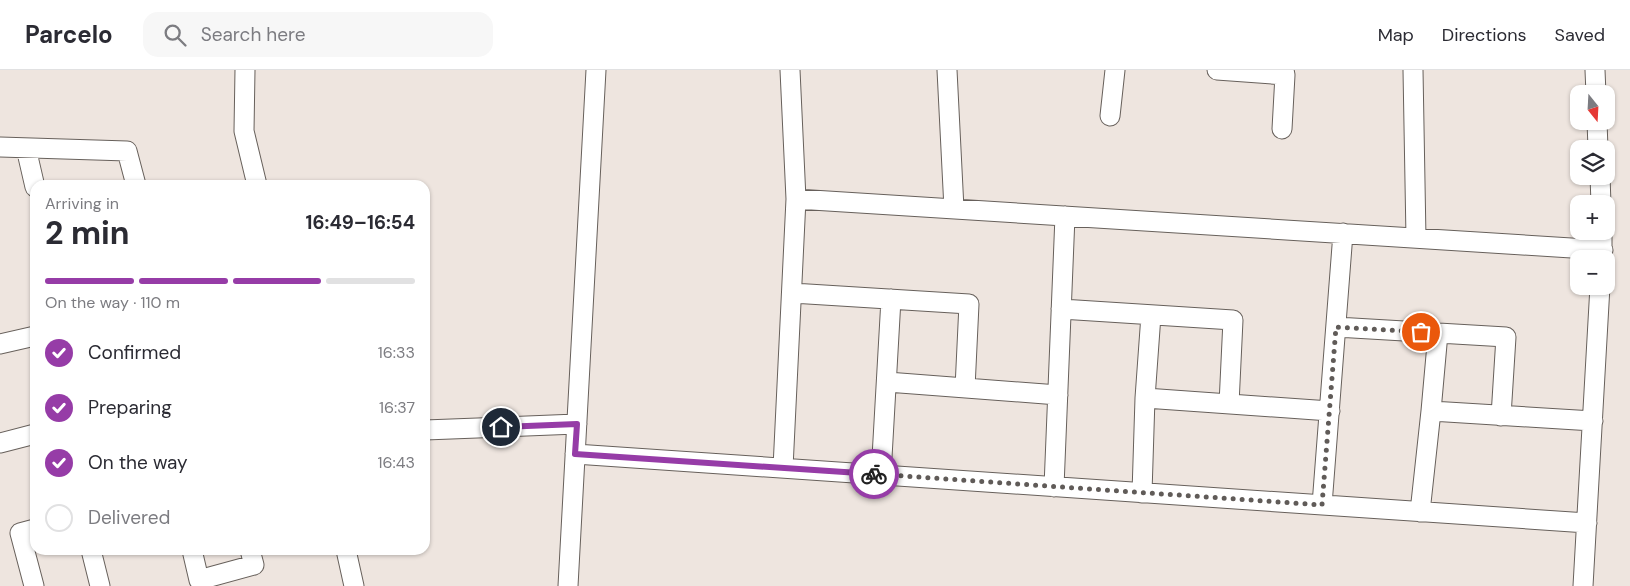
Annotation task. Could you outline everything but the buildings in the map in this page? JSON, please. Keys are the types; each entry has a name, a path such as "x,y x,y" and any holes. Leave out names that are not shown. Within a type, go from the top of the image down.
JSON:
{"street":[{"path":"245,70 244,131 257,180"},
{"path":"568,586 596,70"},
{"path":"784,468 796,199 790,70"},
{"path":"947,70 954,209"},
{"path":"1110,116 1114,70"},
{"path":"1217,70 1284,72 1282,129"},
{"path":"1413,70 1416,238"},
{"path":"1595,70 1596,85"},
{"path":"0,147 127,150 135,180"},
{"path":"26,148 33,180"},
{"path":"796,199 1343,234 1602,247"},
{"path":"1054,487 1065,216"},
{"path":"1322,505 1343,234"},
{"path":"792,293 969,304 965,388"},
{"path":"1583,586 1600,295"},
{"path":"881,475 891,299"},
{"path":"1061,309 1233,320 1229,404"},
{"path":"1142,493 1145,398 1151,315"},
{"path":"1336,327 1506,337 1501,416"},
{"path":"1420,512 1438,333"},
{"path":"0,344 30,337"},
{"path":"887,382 1058,395"},
{"path":"1145,398 1330,411"},
{"path":"1431,411 1593,421"},
{"path":"430,430 577,424"},
{"path":"0,443 30,435"},
{"path":"575,454 1586,523"},
{"path":"30,530 20,533 34,586"},
{"path":"92,555 100,586"},
{"path":"193,555 199,580 235,578 254,565 251,555"},
{"path":"347,555 354,586"}],"way so far":[{"path":"874,474 1322,505 1336,327 1421,332"}],"route":[{"path":"501,427 577,424 575,454 874,474"}]}
